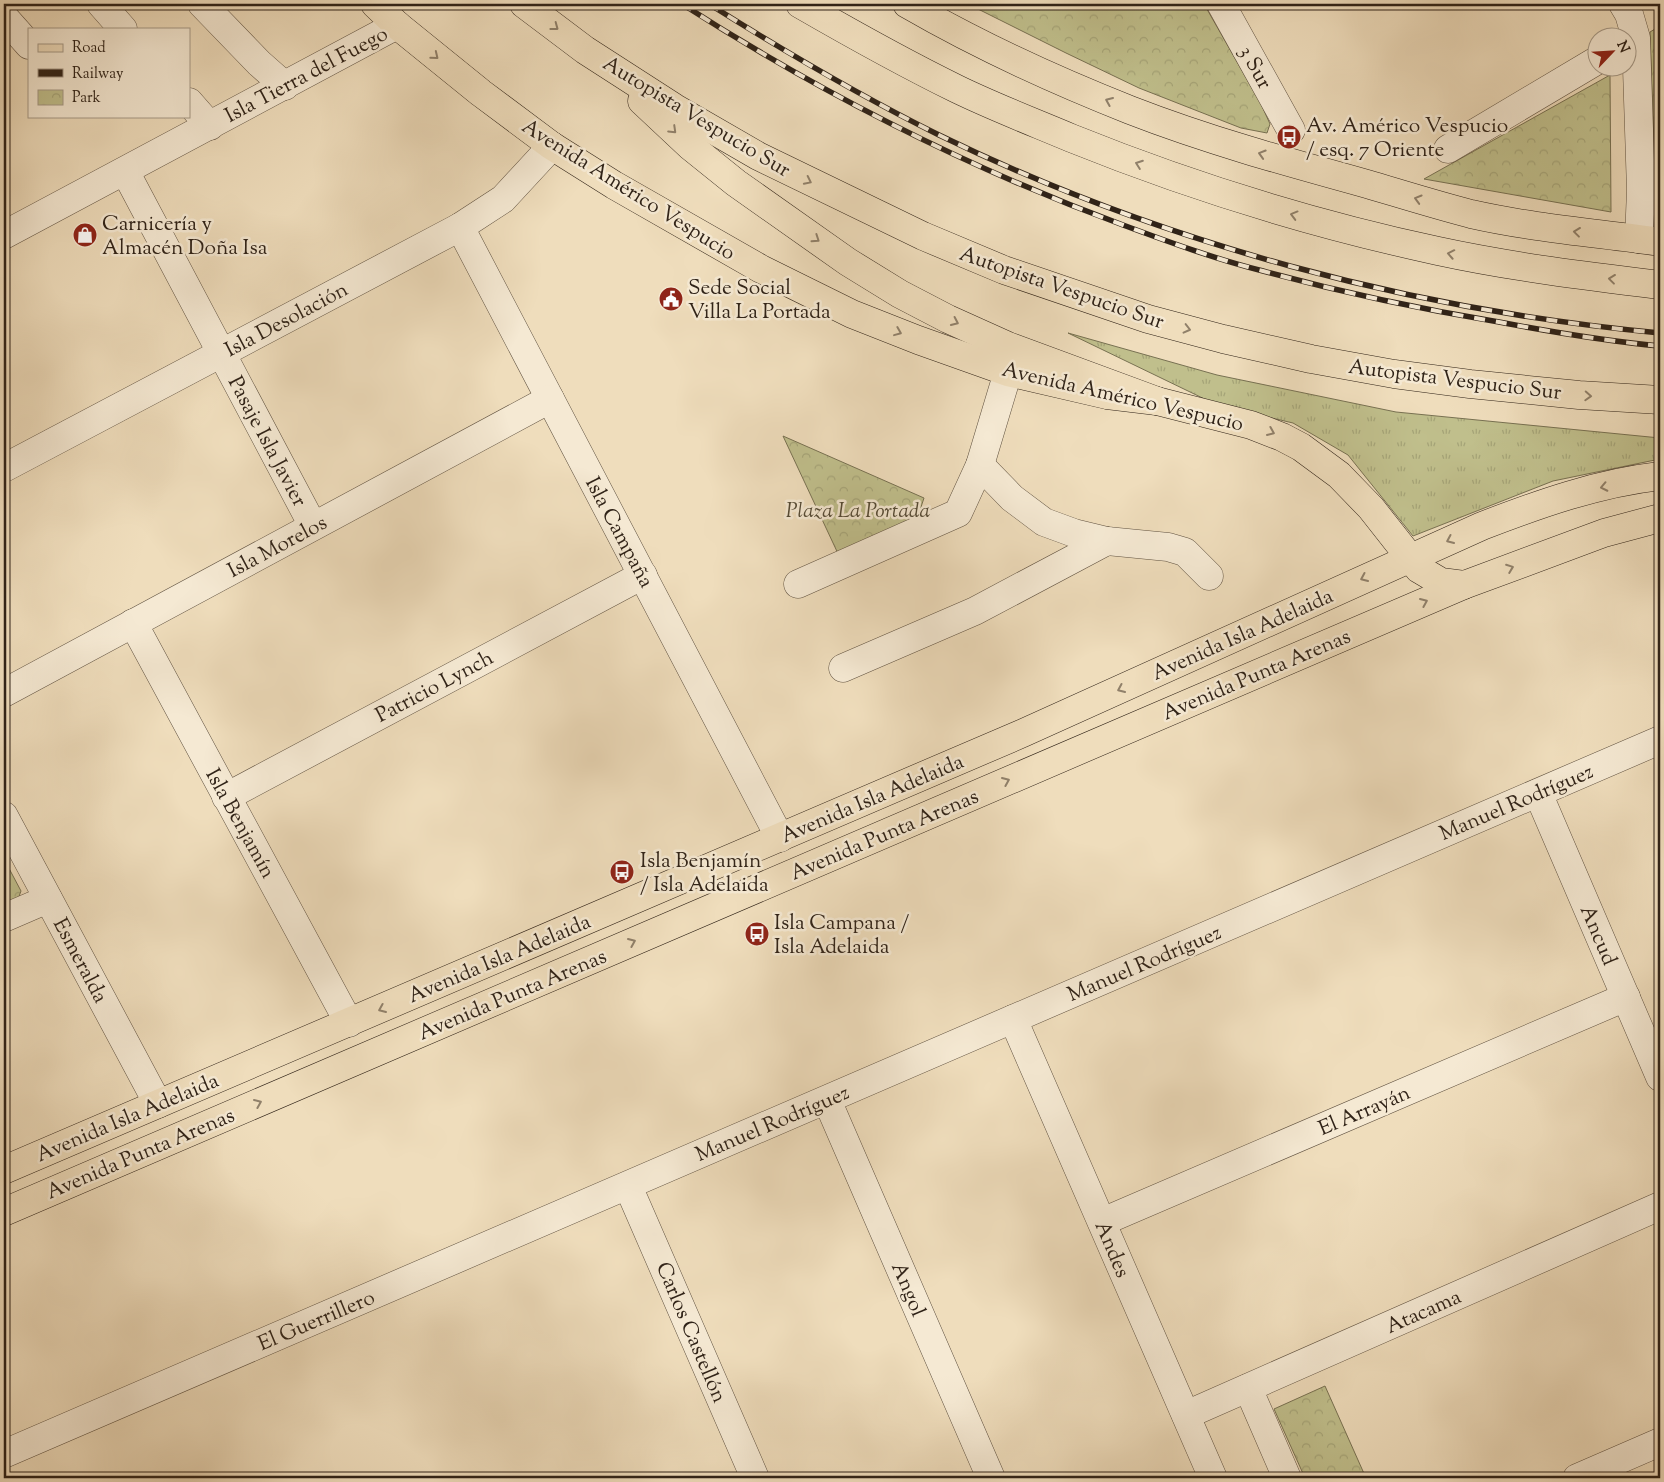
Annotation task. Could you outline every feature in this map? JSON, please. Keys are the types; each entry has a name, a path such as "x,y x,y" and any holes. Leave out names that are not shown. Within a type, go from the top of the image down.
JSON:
{"main road":[{"name":"Avenida Américo Vespucio","path":"375,4 397,25 481,93 552,146 614,185 761,270 852,314 1008,372 1108,395 1156,401 1266,430 1301,447 1339,475 1357,493 1418,569 1441,582 1464,585"},
{"name":"Autopista Vespucio Sur","path":"524,4 585,50 675,108 758,156 923,236 1004,270 1148,320 1311,359 1394,374 1470,384 1579,395 1660,400"},
{"path":"800,4 867,43 958,89 1034,123 1109,153 1270,209 1439,252 1526,268 1660,285"},
{"path":"907,4 992,50 1130,110 1202,136 1471,214 1550,228 1650,240"},
{"path":"585,50 690,146 736,183 841,256 900,294 948,319 1008,346 1156,401"},
{"name":"Avenida Isla Adelaida","path":"4,1170 1032,729 1482,526 1554,499 1660,476"},
{"name":"Avenida Punta Arenas","path":"4,1212 1464,585 1604,533 1660,518"}],"street":[{"path":"101,4 122,28"},
{"path":"202,4 259,63 285,86"},
{"name":"3 Sur","path":"1221,4 1291,130"},
{"path":"4,17 28,45"},
{"path":"1632,20 1641,190 1650,240"},
{"name":"Isla Tierra del Fuego","path":"4,235 397,25"},
{"path":"1448,149 1586,67"},
{"path":"190,103 210,126"},
{"name":"Isla Desolación","path":"4,468 460,227 503,199 552,146"},
{"name":"Pasaje Isla Javier","path":"125,171 313,526"},
{"name":"Isla Campaña","path":"460,227 780,838"},
{"path":"798,584 958,513 980,465 1008,372"},
{"name":"Isla Morelos","path":"4,693 550,399"},
{"path":"980,465 1012,498 1044,522 1074,534 1106,541 1168,546 1185,552 1209,576"},
{"path":"843,668 975,611 1106,541"},
{"name":"Patricio Lynch","path":"226,797 643,575"},
{"name":"Isla Benjamín","path":"132,624 349,1023"},
{"name":"Manuel Rodríguez","path":"628,1186 1660,740"},
{"name":"Ancud","path":"1538,793 1660,1077"},
{"name":"Esmeralda","path":"4,816 158,1104"},
{"path":"4,918 48,899"},
{"name":"El Arrayán","path":"1102,1222 1626,997"},
{"name":"Andes","path":"1013,1019 1213,1478"},
{"name":"Angol","path":"827,1100 991,1478"},
{"name":"El Guerrillero","path":"4,1454 628,1186"},
{"name":"Carlos Castellón","path":"628,1186 755,1478"},
{"name":"Atacama","path":"1186,1415 1660,1206"},
{"path":"1248,1388 1287,1478"},
{"path":"1586,1476 1660,1442"}],"green space":[{"path":"968,4 1204,4 1261,104 1270,124 1267,133 1241,128 1139,88"},
{"path":"1660,26 1660,217 1656,213 1650,32"},
{"path":"1605,78 1610,78 1611,212 1424,179"},
{"path":"1068,333 1217,375 1396,412 1660,438 1660,459 1553,481 1413,536 1348,455 1293,423 1217,405"},
{"name":"Plaza La Portada","path":"783,436 924,498 915,525 841,560"},
{"path":"4,859 21,891 15,907 4,912"},
{"path":"1325,1386 1366,1478 1305,1478 1274,1409"}],"railway":[{"path":"682,4 788,68 896,126 1008,179 1065,203 1175,244 1210,256 1321,286 1440,312 1559,333 1660,346"},
{"path":"709,4 765,39 880,105 939,135 1024,174 1111,209 1200,239 1291,266 1382,289 1475,308 1567,322 1660,333"}],"place":[{"name":"Av. Américo Vespucio / esq. 7 Oriente","path":"1289,137"},
{"name":"Carnicería y Almacén Doña Isa","path":"85,235"},
{"name":"Sede Social Villa La Portada","path":"671,299"},
{"name":"Isla Benjamín / Isla Adelaida","path":"622,872"},
{"name":"Isla Campana / Isla Adelaida","path":"757,934"}]}
